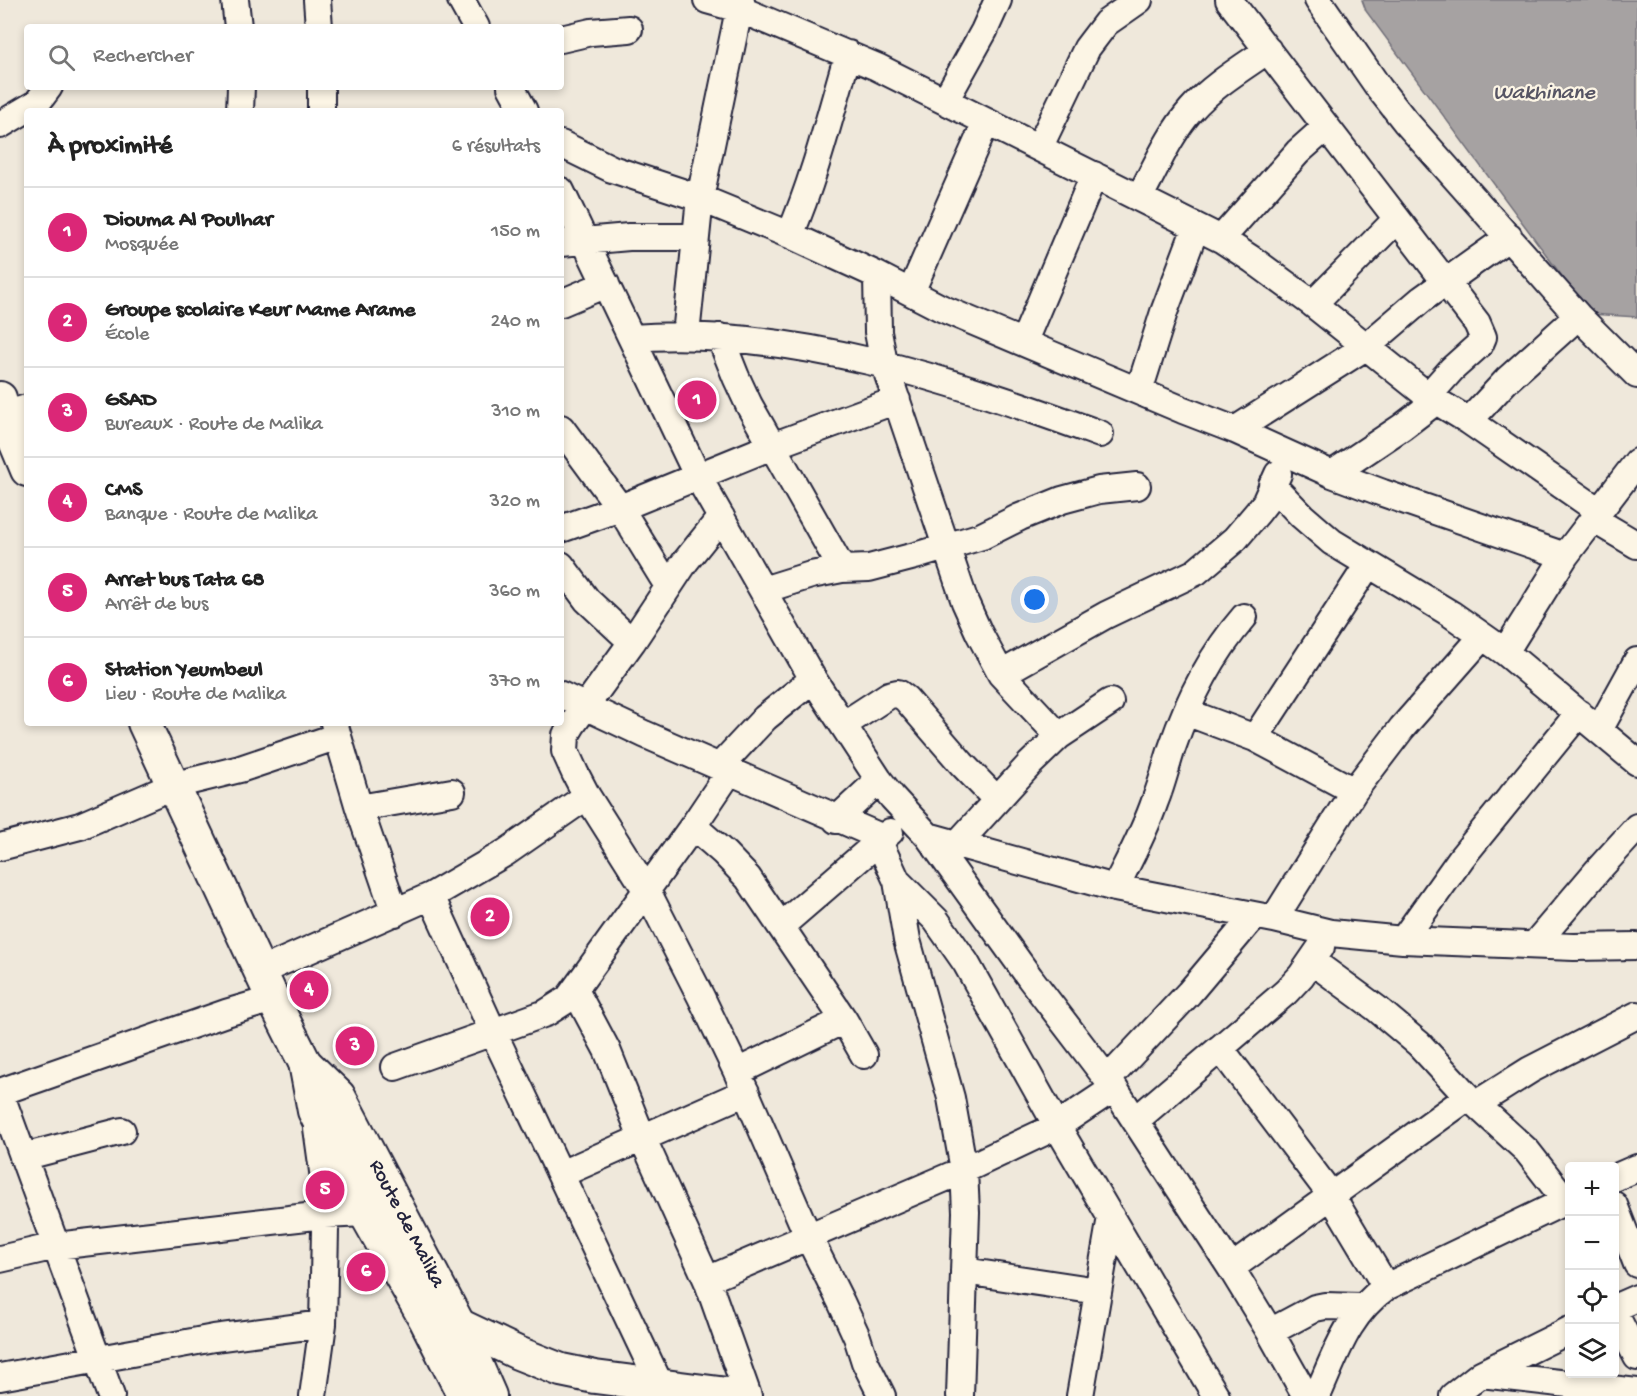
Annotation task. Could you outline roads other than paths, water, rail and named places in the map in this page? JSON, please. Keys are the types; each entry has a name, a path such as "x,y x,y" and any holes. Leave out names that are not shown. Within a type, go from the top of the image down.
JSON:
{"main road":[{"path":"10,407 24,459"},
{"name":"Route de Malika","path":"146,726 304,1063 314,1111 365,1213 425,1319 464,1396"},
{"name":"Route de Malika","path":"304,1063 339,1096 459,1325 490,1396"},
{"path":"425,1319 459,1325 518,1353 561,1370 702,1393 743,1396"}],"street":[{"path":"235,0 238,24"},
{"path":"317,0 319,24"},
{"path":"461,0 474,24"},
{"path":"707,0 740,4 849,54 1221,239 1312,304 1432,398 1469,421 1637,545"},
{"path":"945,101 984,32 998,0"},
{"path":"1229,0 1446,281 1477,323 1482,340 1452,369 1432,398 1402,427 1332,474"},
{"path":"1317,0 1405,121 1578,316 1637,375"},
{"path":"686,335 700,198 740,4"},
{"path":"1039,148 1087,48 1123,5"},
{"path":"564,38 591,32 629,29"},
{"path":"1139,198 1168,144 1190,111 1219,85 1268,50"},
{"path":"790,235 823,144 849,54"},
{"path":"29,108 37,103 47,90"},
{"path":"240,108 241,90"},
{"path":"321,90 321,108"},
{"path":"513,90 522,108"},
{"path":"0,125 24,111"},
{"path":"910,292 986,122"},
{"path":"1221,239 1298,152 1326,127"},
{"path":"564,145 612,169 700,198 790,235 876,274 941,308 1235,430 1332,474 1565,556"},
{"path":"1024,341 1094,175"},
{"path":"564,205 572,241 606,284 697,475 813,679 879,780 928,836 1136,1120 1231,1268 1306,1396"},
{"path":"1312,304 1397,219"},
{"path":"1139,391 1164,312 1196,227"},
{"path":"572,241 629,237 696,237"},
{"path":"1235,430 1367,346 1446,281 1509,237"},
{"path":"876,274 878,332 884,363 965,602 1001,674 1059,736"},
{"path":"564,302 606,284"},
{"path":"1469,421 1507,380 1578,316"},
{"path":"632,338 686,335 720,337 803,348 884,363 980,391 1100,434"},
{"path":"720,337 735,376 842,569"},
{"path":"564,528 620,508 772,446 897,400"},
{"path":"564,432 620,508 668,586"},
{"path":"1001,674 1106,615 1196,572 1235,539 1265,502 1289,455"},
{"path":"1505,652 1565,556 1596,515 1633,474"},
{"path":"763,590 811,575 842,569 869,568 982,536 1062,500 1099,490 1137,486"},
{"path":"1272,486 1332,542 1451,614 1505,652 1637,762"},
{"path":"721,517 668,586 632,642 585,706 566,735 565,751 587,796 647,891 741,1082 808,1236 841,1302 857,1337 865,1362 882,1396"},
{"path":"1255,738 1368,565"},
{"path":"564,569 587,600 632,642"},
{"path":"1115,888 1155,802 1172,746 1186,712 1210,662 1244,617"},
{"path":"707,1280 964,1170 1057,1126 1111,1084 1190,993 1263,918 1402,728 1482,637"},
{"path":"1599,730 1637,661"},
{"path":"395,1067 546,1013 568,999 693,826 725,769 765,718 813,679"},
{"path":"843,725 890,695 898,693 997,800"},
{"path":"564,696 881,840 897,880 907,940 951,1098 964,1170 960,1396"},
{"path":"958,843 1059,736 1110,702"},
{"path":"1186,712 1255,738 1354,791"},
{"path":"1403,940 1462,857 1579,713"},
{"path":"0,847 80,826 175,785 240,769 336,730 359,808 395,912"},
{"path":"836,820 879,780"},
{"path":"359,808 452,792"},
{"path":"261,971 431,896 504,853 587,796"},
{"path":"781,926 909,815"},
{"path":"693,826 748,878 844,1020 864,1055"},
{"path":"1535,944 1637,827"},
{"path":"928,836 1115,888 1331,933 1403,940 1574,947 1637,946"},
{"path":"897,880 936,920 966,963 1057,1126 1216,1396"},
{"path":"431,896 660,1385"},
{"path":"1136,1120 1287,992 1331,933"},
{"path":"1312,961 1376,1008 1419,1044 1472,1100 1527,1151 1565,1196"},
{"path":"575,990 607,1050 642,1137 707,1280 748,1396"},
{"path":"111,1396 0,1092 226,1013 273,999"},
{"path":"1231,1268 1331,1195 1472,1100 1637,1015"},
{"path":"561,1174 642,1137 741,1082 844,1020"},
{"path":"1220,1048 1331,1195 1386,1287"},
{"path":"313,1396 323,1324 325,1186 314,1111"},
{"path":"23,1157 122,1131"},
{"path":"1619,1176 1637,1168"},
{"path":"1317,1396 1343,1337 1362,1306 1386,1287 1565,1201"},
{"path":"0,1259 56,1246 324,1215 365,1213"},
{"path":"1618,1216 1637,1264"},
{"path":"1080,1396 1110,1217"},
{"path":"964,1271 1098,1291"},
{"path":"1619,1307 1637,1298"},
{"path":"1270,1332 1325,1305 1362,1306"},
{"path":"1619,1320 1637,1357"},
{"path":"0,1377 214,1338 323,1324"},
{"path":"1453,1396 1481,1374 1565,1332"},
{"path":"1481,1374 1637,1392"}],"water":[{"name":"Wakhinane","path":"1362,0 1637,0 1637,317 1590,314 1366,11"}],"place":[{"name":"Diouma Al Poulhar","path":"697,400"},
{"name":"Groupe scolaire Keur Mame Arame","path":"490,917"},
{"name":"CMS","path":"309,990"},
{"name":"GSAD","path":"355,1046"},
{"name":"Arret bus Tata 68","path":"325,1190"},
{"name":"Station Yeumbeul","path":"366,1272"}]}
